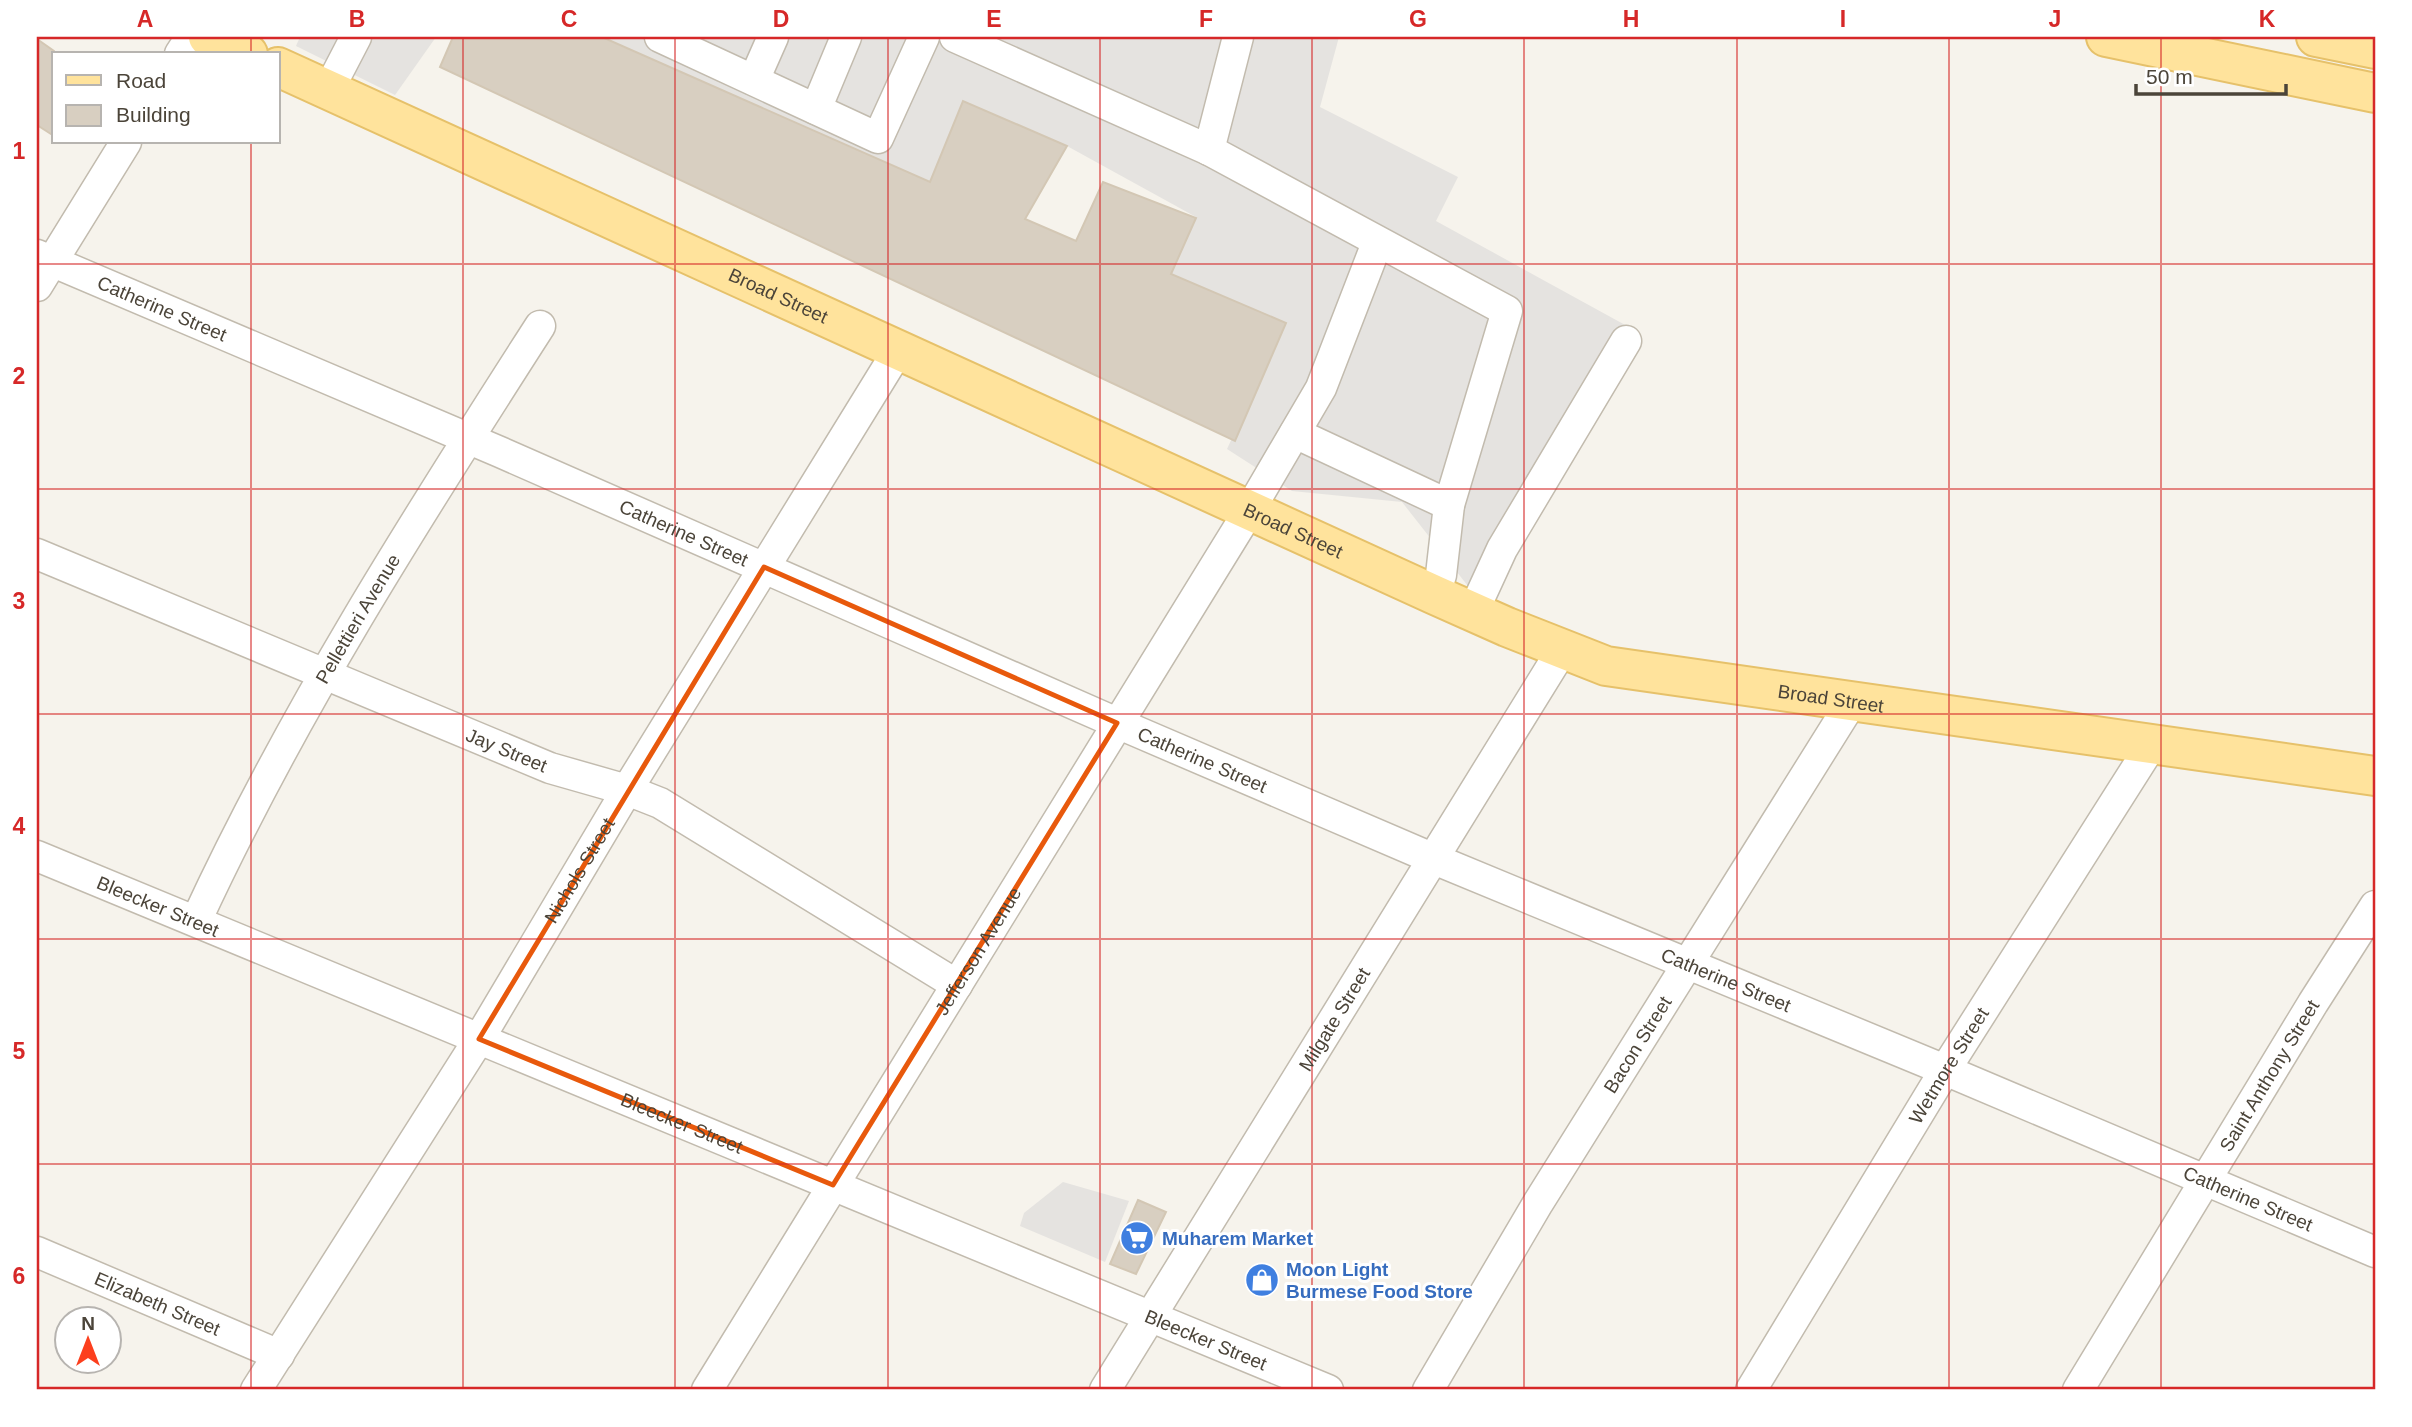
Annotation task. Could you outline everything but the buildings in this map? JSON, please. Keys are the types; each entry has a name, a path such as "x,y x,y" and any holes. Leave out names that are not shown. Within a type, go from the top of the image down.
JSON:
{"main road":[{"path":"208,37 243,52"},
{"path":"2106,37 2375,93"},
{"path":"2316,37 2375,49"},
{"name":"Broad Street","path":"280,68 1435,595 1606,666 2375,776"}],"street":[{"path":"181,52 191,37"},
{"path":"328,89 356,37"},
{"path":"660,37 708,47 754,80 878,138 924,37"},
{"path":"754,80 773,37"},
{"path":"816,109 846,37"},
{"path":"955,37 998,45 1209,150 1507,311 1449,505 1441,575 1435,595"},
{"path":"1209,150 1238,37"},
{"path":"42,268 125,144"},
{"name":"Jefferson Avenue","path":"707,1390 1250,511 1321,388 1377,243"},
{"name":"Catherine Street","path":"42,268 468,438 1434,859 1945,1070 2375,1252"},
{"name":"Pellettieri Avenue","path":"195,921 228,850 326,673 468,438 540,326"},
{"path":"1473,612 1502,549 1626,341"},
{"name":"Nichols Street","path":"256,1390 480,1039 627,790 899,349"},
{"path":"1295,433 1449,505"},
{"name":"Jay Street","path":"37,554 550,768 627,790 660,803 957,985"},
{"name":"Milgate Street","path":"1105,1390 1562,650"},
{"name":"Bacon Street","path":"1428,1390 1538,1203 1851,703"},
{"name":"Wetmore Street","path":"1751,1390 1945,1070 2152,744"},
{"name":"Bleecker Street","path":"37,856 1328,1390"},
{"name":"Saint Anthony Street","path":"2078,1390 2313,1003 2375,906"},
{"name":"Elizabeth Street","path":"37,1252 279,1355"}],"highlighted area":[{"path":"764,567 1117,723 833,1185 479,1039"}],"shaded area":[{"path":"300,37 436,37 395,95 296,46"},
{"path":"602,37 1339,37 1320,107 1458,177 1436,221 1627,326 1475,595 1402,502 1292,491 1227,449 1285,323 1171,274 1196,217 1067,146 963,101 930,182"},
{"path":"1063,1182 1129,1201 1105,1262 1020,1226 1024,1213"}],"place":[{"name":"Muharem Market","path":"1137,1238"},
{"name":"Moon Light Burmese Food Store","path":"1262,1280"}]}
